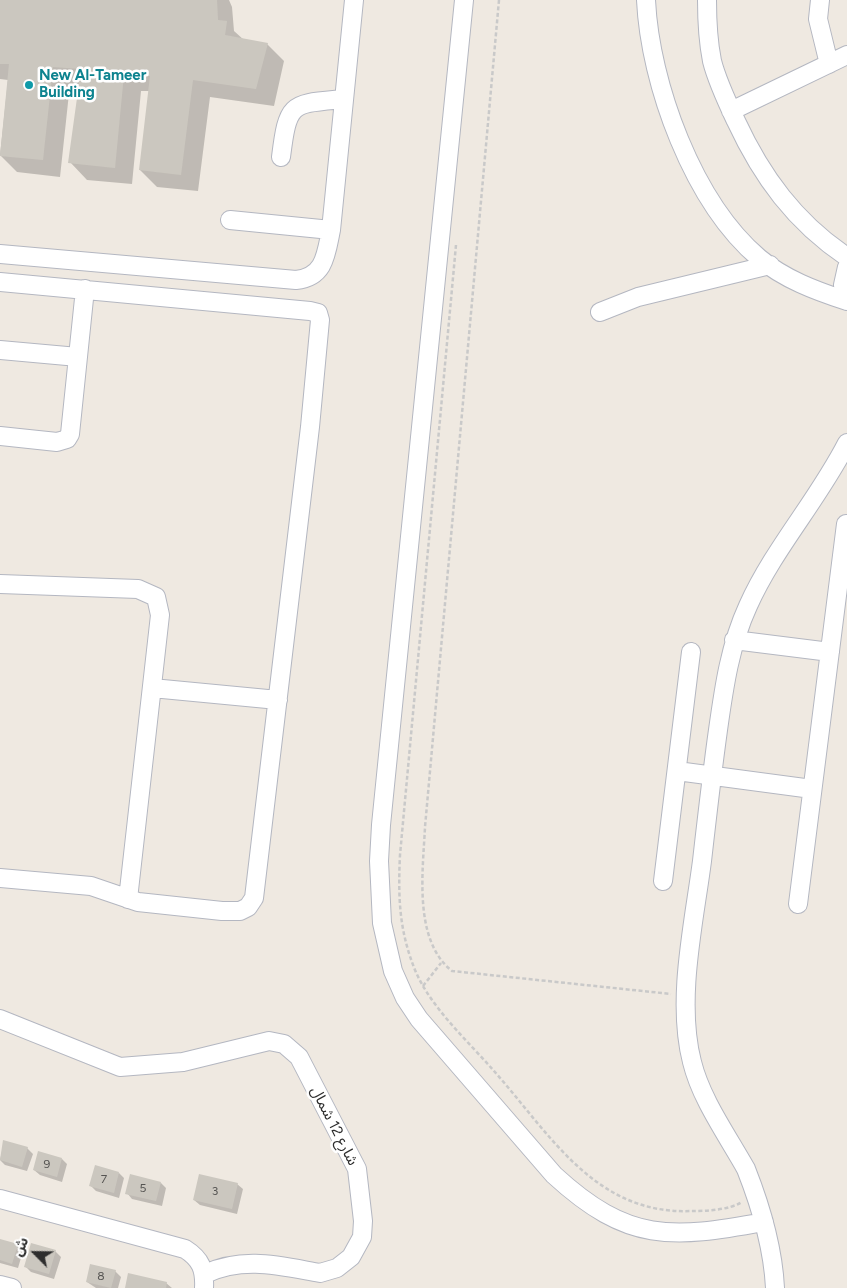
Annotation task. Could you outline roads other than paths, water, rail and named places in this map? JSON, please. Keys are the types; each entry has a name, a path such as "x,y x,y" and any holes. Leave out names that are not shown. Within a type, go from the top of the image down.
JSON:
{"street":[{"path":"0,254 296,280 307,278 316,273 322,265 331,225 354,0"},
{"path":"464,0 381,825 380,894 387,948 393,971 405,998 419,1019 554,1175 585,1201 625,1223 660,1233 705,1233 764,1222"},
{"path":"646,0 647,22 659,83 678,136 698,179 727,224 759,258 799,283 847,301"},
{"path":"707,0 712,60 731,111 760,169 779,196 816,235 847,257"},
{"path":"731,111 838,60 818,19 820,4"},
{"path":"285,157 294,122 299,114 344,102"},
{"path":"231,217 331,225"},
{"path":"600,312 638,296 770,265"},
{"path":"847,267 843,285 847,301"},
{"path":"0,282 310,311 320,316 310,427 257,888 254,898 248,907 232,912 148,904 91,886 0,878"},
{"path":"0,436 57,442 67,439 70,434 85,289"},
{"path":"0,350 78,357"},
{"path":"774,1288 774,1264 764,1222 746,1169 698,1082 692,1061 686,1027 688,979 725,678 734,640 748,605 778,554 845,450"},
{"path":"798,904 846,524"},
{"path":"0,584 138,590 152,594 156,598 160,615 128,899"},
{"path":"734,640 830,652"},
{"path":"663,881 691,652"},
{"path":"152,688 278,700"},
{"path":"676,771 812,788"},
{"name":"شارع 12 شمال","path":"0,1019 120,1068 182,1062 269,1041 284,1044 299,1057 357,1169 363,1222 362,1237 351,1257 329,1271 320,1273 256,1262 230,1265 204,1281 195,1255 185,1249 0,1199"},
{"path":"0,1285 12,1288"}],"place":[{"name":"New Al-Tameer Building","path":"29,85"}]}
